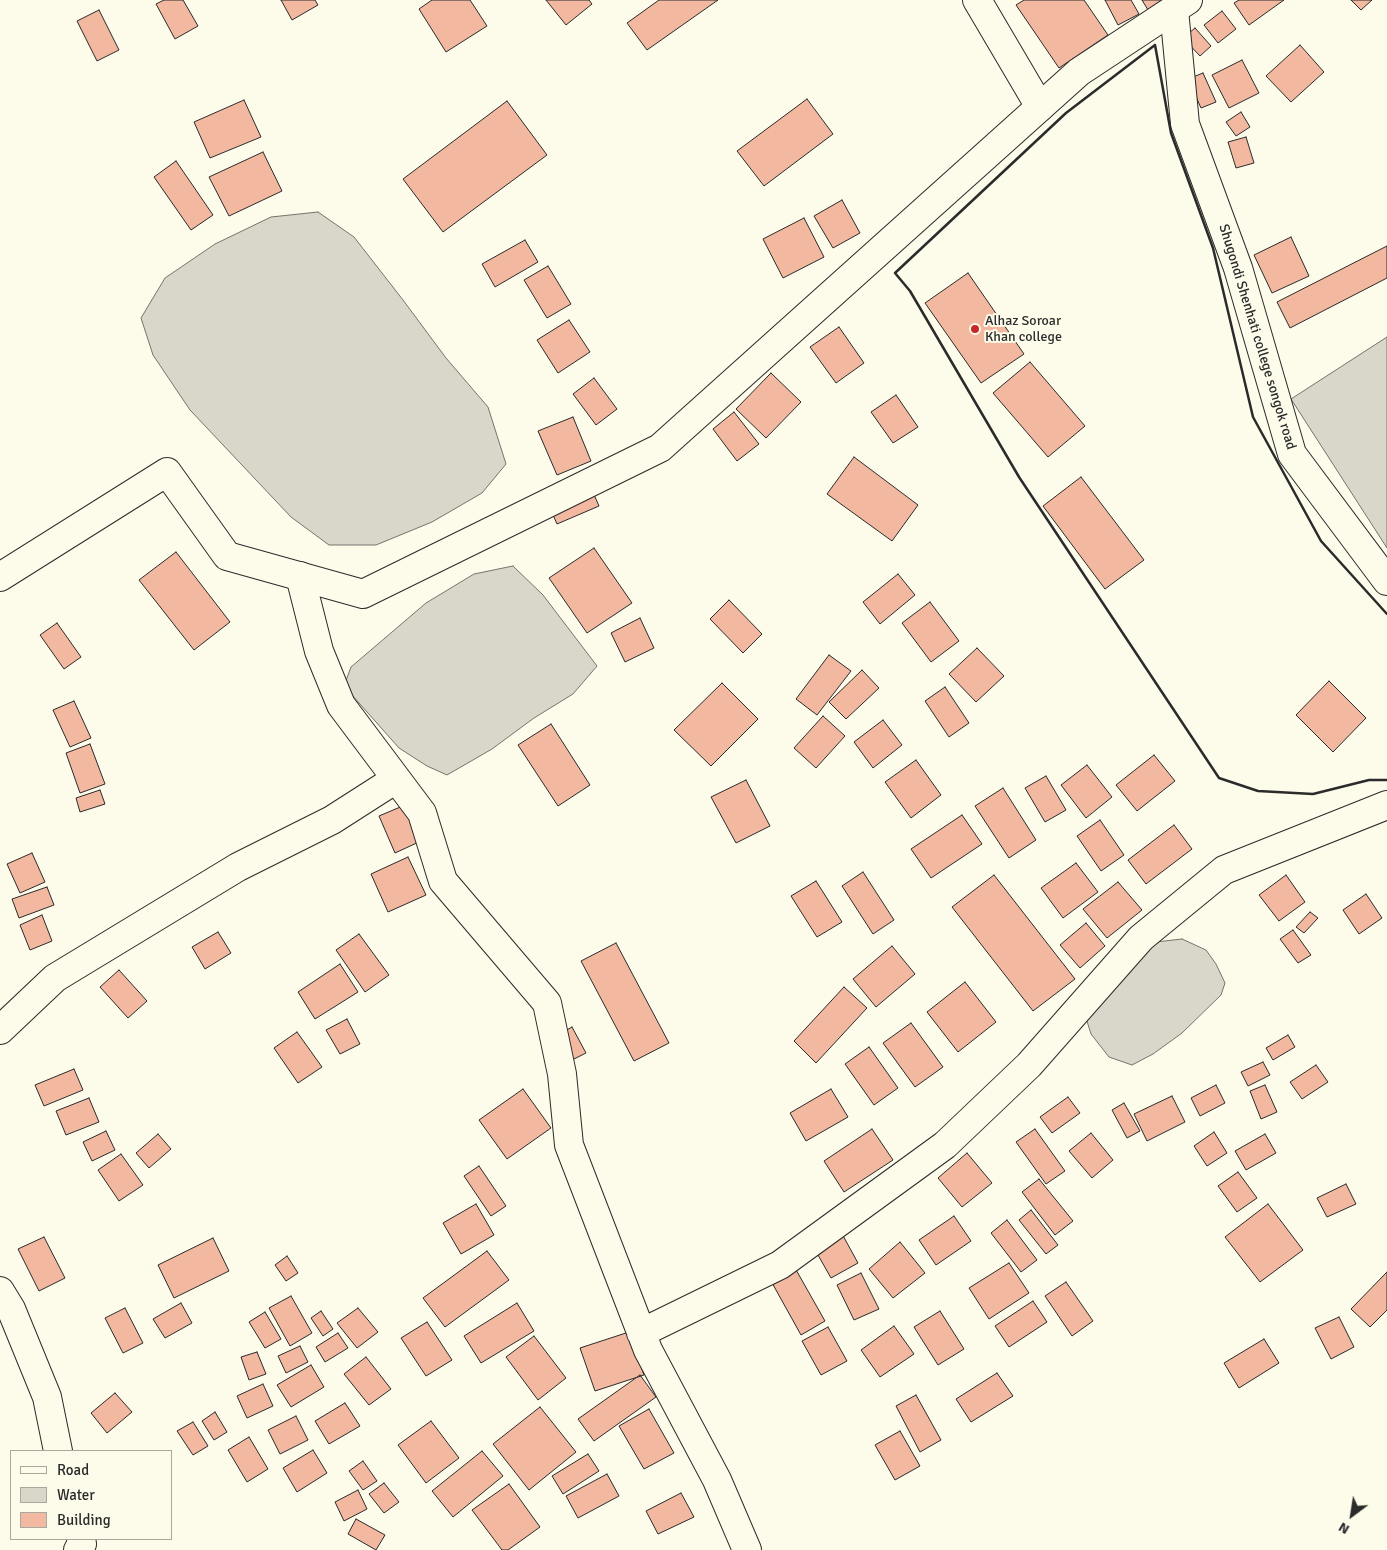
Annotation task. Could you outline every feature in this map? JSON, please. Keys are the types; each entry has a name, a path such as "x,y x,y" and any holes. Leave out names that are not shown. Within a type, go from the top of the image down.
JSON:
{"street":[{"path":"977,0 1040,108"},
{"path":"0,577 166,472 227,556 363,594 660,448 1080,72 1181,5"},
{"name":"Shugondi Shenhati college songok road","path":"1181,5 1185,124 1238,268 1292,454 1387,581"},
{"path":"300,576 319,651 341,705 422,813 443,881 547,1003 562,1074 569,1145 648,1350 717,1480 747,1550"},
{"path":"0,1030 55,978 238,867 332,820 396,779"},
{"path":"641,1333 780,1265 944,1145 1029,1065 1141,938 1224,870 1387,805"},
{"path":"0,1291 11,1309 47,1397 58,1450"}],"water":[{"path":"318,212 354,237 446,358 488,407 506,464 482,493 432,522 376,545 329,545 291,517 190,410 153,355 141,318 165,278 215,244 271,217"},
{"path":"1387,337 1387,548 1291,399"},
{"path":"513,566 543,595 597,666 573,694 534,718 492,749 447,775 427,766 399,748 344,686 351,667 426,603 474,574"},
{"path":"1182,939 1206,950 1216,964 1225,983 1221,995 1182,1033 1153,1054 1132,1065 1109,1057 1091,1034 1086,1018 1147,943"}],"building":[{"path":"164,0 183,0 198,26 175,39 156,4"},
{"path":"281,0 315,0 318,5 292,20"},
{"path":"432,0 470,0 487,26 446,52 419,9"},
{"path":"546,0 589,0 592,4 566,25"},
{"path":"659,0 718,0 647,50 627,23"},
{"path":"1024,0 1084,0 1108,35 1059,68 1016,5"},
{"path":"1105,0 1131,0 1139,14 1118,25"},
{"path":"1142,0 1163,0 1148,10"},
{"path":"1239,0 1284,0 1249,25 1234,3"},
{"path":"1351,0 1372,0 1361,10"},
{"path":"99,10 119,50 97,61 77,21"},
{"path":"1222,11 1236,29 1218,43 1204,25"},
{"path":"1195,28 1211,46 1200,56 1183,38"},
{"path":"1300,45 1324,72 1291,102 1266,76"},
{"path":"1242,60 1259,93 1229,108 1212,75"},
{"path":"1203,73 1216,102 1201,108 1188,79"},
{"path":"807,99 833,134 764,186 737,151"},
{"path":"244,100 261,137 210,158 194,122"},
{"path":"507,101 547,155 443,232 403,179"},
{"path":"1241,112 1250,127 1236,136 1226,122"},
{"path":"1246,137 1254,163 1236,168 1228,142"},
{"path":"263,152 282,191 229,216 209,177"},
{"path":"176,161 213,215 191,230 154,177"},
{"path":"842,200 860,233 833,248 814,216"},
{"path":"804,218 824,257 783,278 763,239"},
{"path":"1291,237 1309,276 1272,293 1254,255"},
{"path":"525,240 538,262 495,287 482,264"},
{"path":"1387,246 1387,278 1290,328 1277,302"},
{"path":"548,266 571,304 547,318 524,280"},
{"name":"Alhaz Soroar Khan college","path":"968,273 1024,354 981,383 925,303"},
{"path":"569,320 590,352 558,373 537,340"},
{"path":"839,327 864,363 836,383 810,347"},
{"name":"Alhaz Soroar Khan college","path":"1030,362 1085,426 1048,457 993,393"},
{"path":"771,373 801,402 766,438 736,409"},
{"path":"594,378 617,409 596,425 573,394"},
{"path":"896,395 918,427 893,443 871,412"},
{"path":"734,412 759,444 737,461 713,429"},
{"path":"573,417 591,461 557,475 538,431"},
{"path":"854,457 918,505 892,541 827,494"},
{"path":"1081,477 1144,560 1105,589 1043,506"},
{"path":"592,490 599,506 557,524 550,508"},
{"path":"594,548 632,603 587,633 549,578"},
{"path":"176,552 230,622 194,650 139,580"},
{"path":"898,574 915,595 880,624 863,602"},
{"path":"729,600 762,634 743,653 710,619"},
{"path":"930,602 959,641 931,662 902,623"},
{"path":"640,618 654,648 625,662 611,633"},
{"path":"57,623 81,657 64,669 40,635"},
{"path":"977,648 1004,676 976,702 949,674"},
{"path":"829,655 851,671 817,715 796,699"},
{"path":"862,670 879,688 846,719 829,702"},
{"path":"1329,681 1366,718 1333,752 1296,715"},
{"path":"722,683 758,719 711,766 674,730"},
{"path":"945,687 969,723 949,737 925,701"},
{"path":"74,701 91,738 70,747 53,710"},
{"path":"823,716 845,736 816,768 794,748"},
{"path":"883,720 902,745 873,768 854,742"},
{"path":"551,724 590,785 558,806 518,745"},
{"path":"90,744 105,784 80,793 66,753"},
{"path":"1154,755 1175,781 1137,811 1116,785"},
{"path":"916,760 941,795 911,818 885,782"},
{"path":"1087,765 1112,797 1086,818 1061,785"},
{"path":"1046,776 1066,810 1045,822 1025,788"},
{"path":"746,780 770,826 736,843 711,797"},
{"path":"1003,788 1036,840 1009,858 975,806"},
{"path":"100,790 105,804 80,812 76,798"},
{"path":"405,805 421,841 395,853 379,816"},
{"path":"962,815 982,844 931,878 911,849"},
{"path":"1100,820 1124,855 1101,871 1077,836"},
{"path":"1174,825 1192,849 1146,884 1128,860"},
{"path":"32,853 45,882 20,893 7,864"},
{"path":"408,857 426,895 388,912 371,874"},
{"path":"1076,863 1098,892 1063,918 1041,888"},
{"path":"863,872 894,920 873,934 842,886"},
{"path":"994,875 1075,979 1033,1011 952,907"},
{"path":"1286,875 1305,902 1279,921 1259,895"},
{"path":"816,881 842,922 817,937 791,896"},
{"path":"1118,882 1142,910 1107,938 1083,909"},
{"path":"47,887 54,905 19,918 12,899"},
{"path":"1366,894 1382,918 1359,934 1343,910"},
{"path":"1310,912 1318,918 1304,933 1296,927"},
{"path":"42,915 52,941 30,950 20,925"},
{"path":"1086,923 1105,946 1080,968 1060,945"},
{"path":"1293,930 1311,955 1298,963 1280,939"},
{"path":"218,932 231,953 205,969 192,947"},
{"path":"359,934 389,975 365,992 336,950"},
{"path":"616,943 669,1043 634,1061 581,961"},
{"path":"892,946 915,974 876,1007 853,979"},
{"path":"340,964 358,992 315,1019 298,992"},
{"path":"119,970 147,1001 128,1018 100,987"},
{"path":"965,982 996,1022 958,1052 927,1012"},
{"path":"844,987 867,1008 816,1063 794,1041"},
{"path":"347,1019 360,1044 340,1054 326,1030"},
{"path":"911,1023 943,1067 915,1087 883,1043"},
{"path":"572,1027 586,1053 572,1060 558,1035"},
{"path":"297,1032 322,1067 298,1083 274,1048"},
{"path":"1288,1035 1295,1047 1273,1060 1266,1048"},
{"path":"869,1047 898,1088 874,1105 845,1064"},
{"path":"1263,1062 1270,1075 1248,1086 1241,1072"},
{"path":"1316,1065 1328,1082 1302,1099 1290,1082"},
{"path":"74,1069 83,1090 44,1106 35,1085"},
{"path":"1216,1085 1225,1103 1200,1116 1191,1098"},
{"path":"1265,1085 1277,1112 1261,1119 1250,1091"},
{"path":"523,1089 551,1128 507,1159 479,1120"},
{"path":"831,1089 848,1117 806,1141 790,1113"},
{"path":"1172,1096 1185,1122 1147,1141 1134,1114"},
{"path":"1068,1097 1080,1113 1052,1133 1040,1117"},
{"path":"89,1098 99,1122 66,1135 56,1111"},
{"path":"1124,1103 1140,1131 1127,1138 1112,1110"},
{"path":"872,1129 893,1160 844,1192 824,1161"},
{"path":"1035,1129 1065,1171 1046,1184 1016,1142"},
{"path":"106,1131 115,1150 92,1161 83,1142"},
{"path":"1214,1132 1227,1153 1207,1166 1194,1146"},
{"path":"1091,1133 1113,1160 1092,1178 1069,1151"},
{"path":"158,1134 171,1149 149,1168 136,1153"},
{"path":"1265,1134 1276,1153 1246,1170 1235,1151"},
{"path":"967,1153 992,1183 962,1207 938,1178"},
{"path":"121,1154 143,1185 119,1201 98,1170"},
{"path":"479,1166 506,1206 491,1216 464,1176"},
{"path":"1238,1172 1257,1198 1237,1212 1218,1186"},
{"path":"1039,1179 1073,1221 1055,1235 1022,1192"},
{"path":"1346,1184 1356,1204 1327,1217 1317,1198"},
{"path":"476,1204 494,1235 461,1254 443,1223"},
{"path":"1268,1204 1303,1250 1260,1282 1225,1237"},
{"path":"1031,1210 1058,1245 1046,1254 1019,1220"},
{"path":"954,1216 971,1241 936,1265 919,1240"},
{"path":"1007,1220 1037,1260 1021,1272 991,1233"},
{"path":"841,1232 858,1263 831,1278 814,1248"},
{"path":"44,1237 65,1278 39,1291 18,1249"},
{"path":"213,1238 229,1271 174,1298 158,1265"},
{"path":"900,1242 925,1273 893,1298 869,1269"},
{"path":"487,1251 509,1280 445,1327 423,1298"},
{"path":"287,1256 298,1273 286,1281 275,1265"},
{"path":"1009,1263 1029,1293 989,1319 969,1288"},
{"path":"795,1268 825,1321 801,1335 771,1281"},
{"path":"1387,1272 1387,1310 1370,1327 1351,1309"},
{"path":"861,1273 879,1309 854,1320 837,1285"},
{"path":"1066,1282 1093,1321 1072,1336 1045,1296"},
{"path":"291,1296 312,1333 290,1346 269,1308"},
{"path":"1033,1301 1047,1322 1009,1347 995,1326"},
{"path":"181,1303 192,1323 165,1338 153,1319"},
{"path":"517,1303 534,1331 481,1363 464,1336"},
{"path":"125,1308 143,1343 123,1353 105,1318"},
{"path":"358,1308 378,1332 357,1348 337,1323"},
{"path":"321,1311 333,1329 323,1336 311,1318"},
{"path":"940,1311 964,1349 938,1365 914,1327"},
{"path":"265,1312 281,1339 265,1348 249,1322"},
{"path":"1339,1317 1354,1347 1331,1359 1315,1328"},
{"path":"427,1322 452,1360 426,1376 401,1338"},
{"path":"894,1326 914,1354 880,1377 861,1350"},
{"path":"828,1327 847,1361 821,1375 802,1341"},
{"path":"629,1332 644,1375 595,1391 580,1348"},
{"path":"338,1333 348,1348 325,1362 316,1347"},
{"path":"534,1336 566,1378 538,1400 506,1357"},
{"path":"1264,1339 1279,1363 1239,1388 1224,1363"},
{"path":"300,1346 308,1362 286,1373 278,1356"},
{"path":"257,1352 266,1374 249,1380 241,1357"},
{"path":"366,1357 391,1389 369,1405 344,1374"},
{"path":"311,1365 324,1387 291,1407 277,1385"},
{"path":"997,1373 1013,1396 971,1422 956,1399"},
{"path":"640,1375 656,1397 594,1441 578,1419"},
{"path":"263,1384 273,1406 247,1418 237,1396"},
{"path":"115,1393 132,1412 107,1433 91,1413"},
{"path":"916,1395 941,1440 920,1452 896,1406"},
{"path":"345,1403 360,1426 329,1444 315,1421"},
{"path":"540,1407 576,1452 529,1490 493,1444"},
{"path":"649,1409 674,1453 644,1469 619,1426"},
{"path":"215,1412 227,1432 214,1440 202,1421"},
{"path":"296,1416 308,1440 280,1454 268,1430"},
{"path":"431,1421 459,1458 426,1483 398,1445"},
{"path":"193,1422 208,1446 193,1455 177,1431"},
{"path":"900,1431 920,1466 895,1480 875,1445"},
{"path":"249,1437 268,1469 247,1482 228,1450"},
{"path":"313,1450 327,1473 297,1492 283,1468"},
{"path":"482,1451 503,1476 453,1517 432,1491"},
{"path":"588,1454 599,1471 563,1494 552,1476"},
{"path":"363,1461 377,1481 363,1490 349,1471"},
{"path":"607,1474 619,1496 578,1518 566,1496"},
{"path":"384,1483 399,1502 384,1513 369,1494"},
{"path":"509,1484 540,1527 508,1550 502,1550 472,1510"},
{"path":"358,1490 367,1509 344,1521 335,1502"},
{"path":"681,1493 694,1517 658,1534 646,1511"},
{"path":"356,1519 385,1535 376,1550 348,1534"}],"wall":[{"path":"1387,614 1321,541 1253,417 1213,248 1171,133 1155,45 1066,113 895,273 910,291 1019,477 1219,778 1258,791 1313,794 1369,780 1387,780"}],"place":[{"name":"Alhaz Soroar Khan college","path":"975,329"}]}
